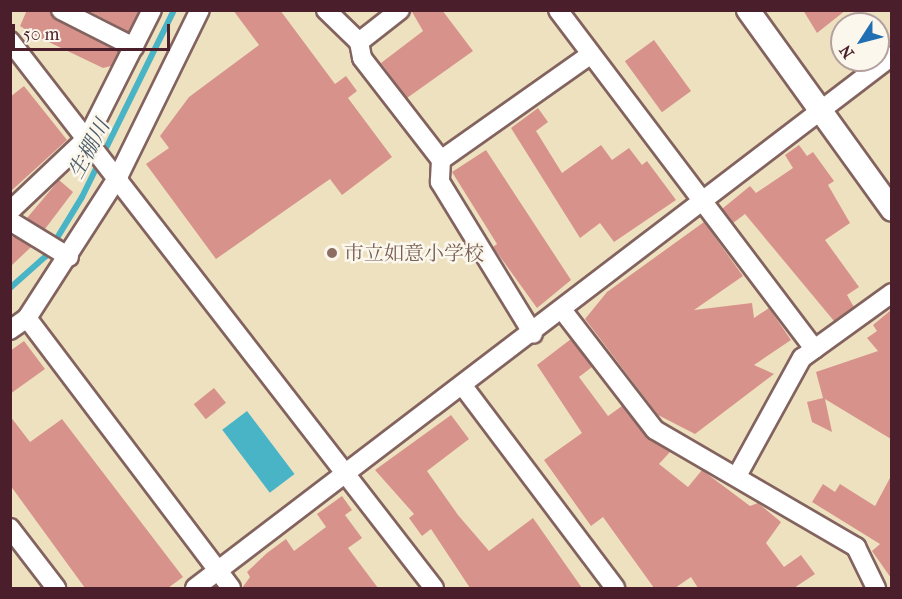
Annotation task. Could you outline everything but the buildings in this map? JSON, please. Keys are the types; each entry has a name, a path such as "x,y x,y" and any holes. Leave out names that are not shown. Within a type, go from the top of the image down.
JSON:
{"street":[{"path":"61,10 134,47"},
{"path":"10,212 91,141 152,10"},
{"path":"10,330 27,318 116,172 200,10"},
{"path":"326,10 359,42 362,58 441,160 440,182 533,334"},
{"path":"359,42 400,10"},
{"path":"558,10 814,349"},
{"path":"748,10 891,210"},
{"path":"10,41 116,172 434,588"},
{"path":"441,160 590,55"},
{"path":"195,588 533,334 891,56"},
{"path":"10,221 66,255"},
{"path":"737,476 802,358 891,293"},
{"path":"563,311 655,430 856,547 876,588"},
{"path":"27,318 231,588"},
{"path":"463,386 615,588"},
{"path":"10,528 56,588"}],"water":[{"path":"247,411 295,474 270,493 222,430"}],"waterway":[{"name":"生棚川","path":"10,288 46,256 82,197 174,10"}],"place":[{"name":"市立如意小学校","path":"332,253"}]}
